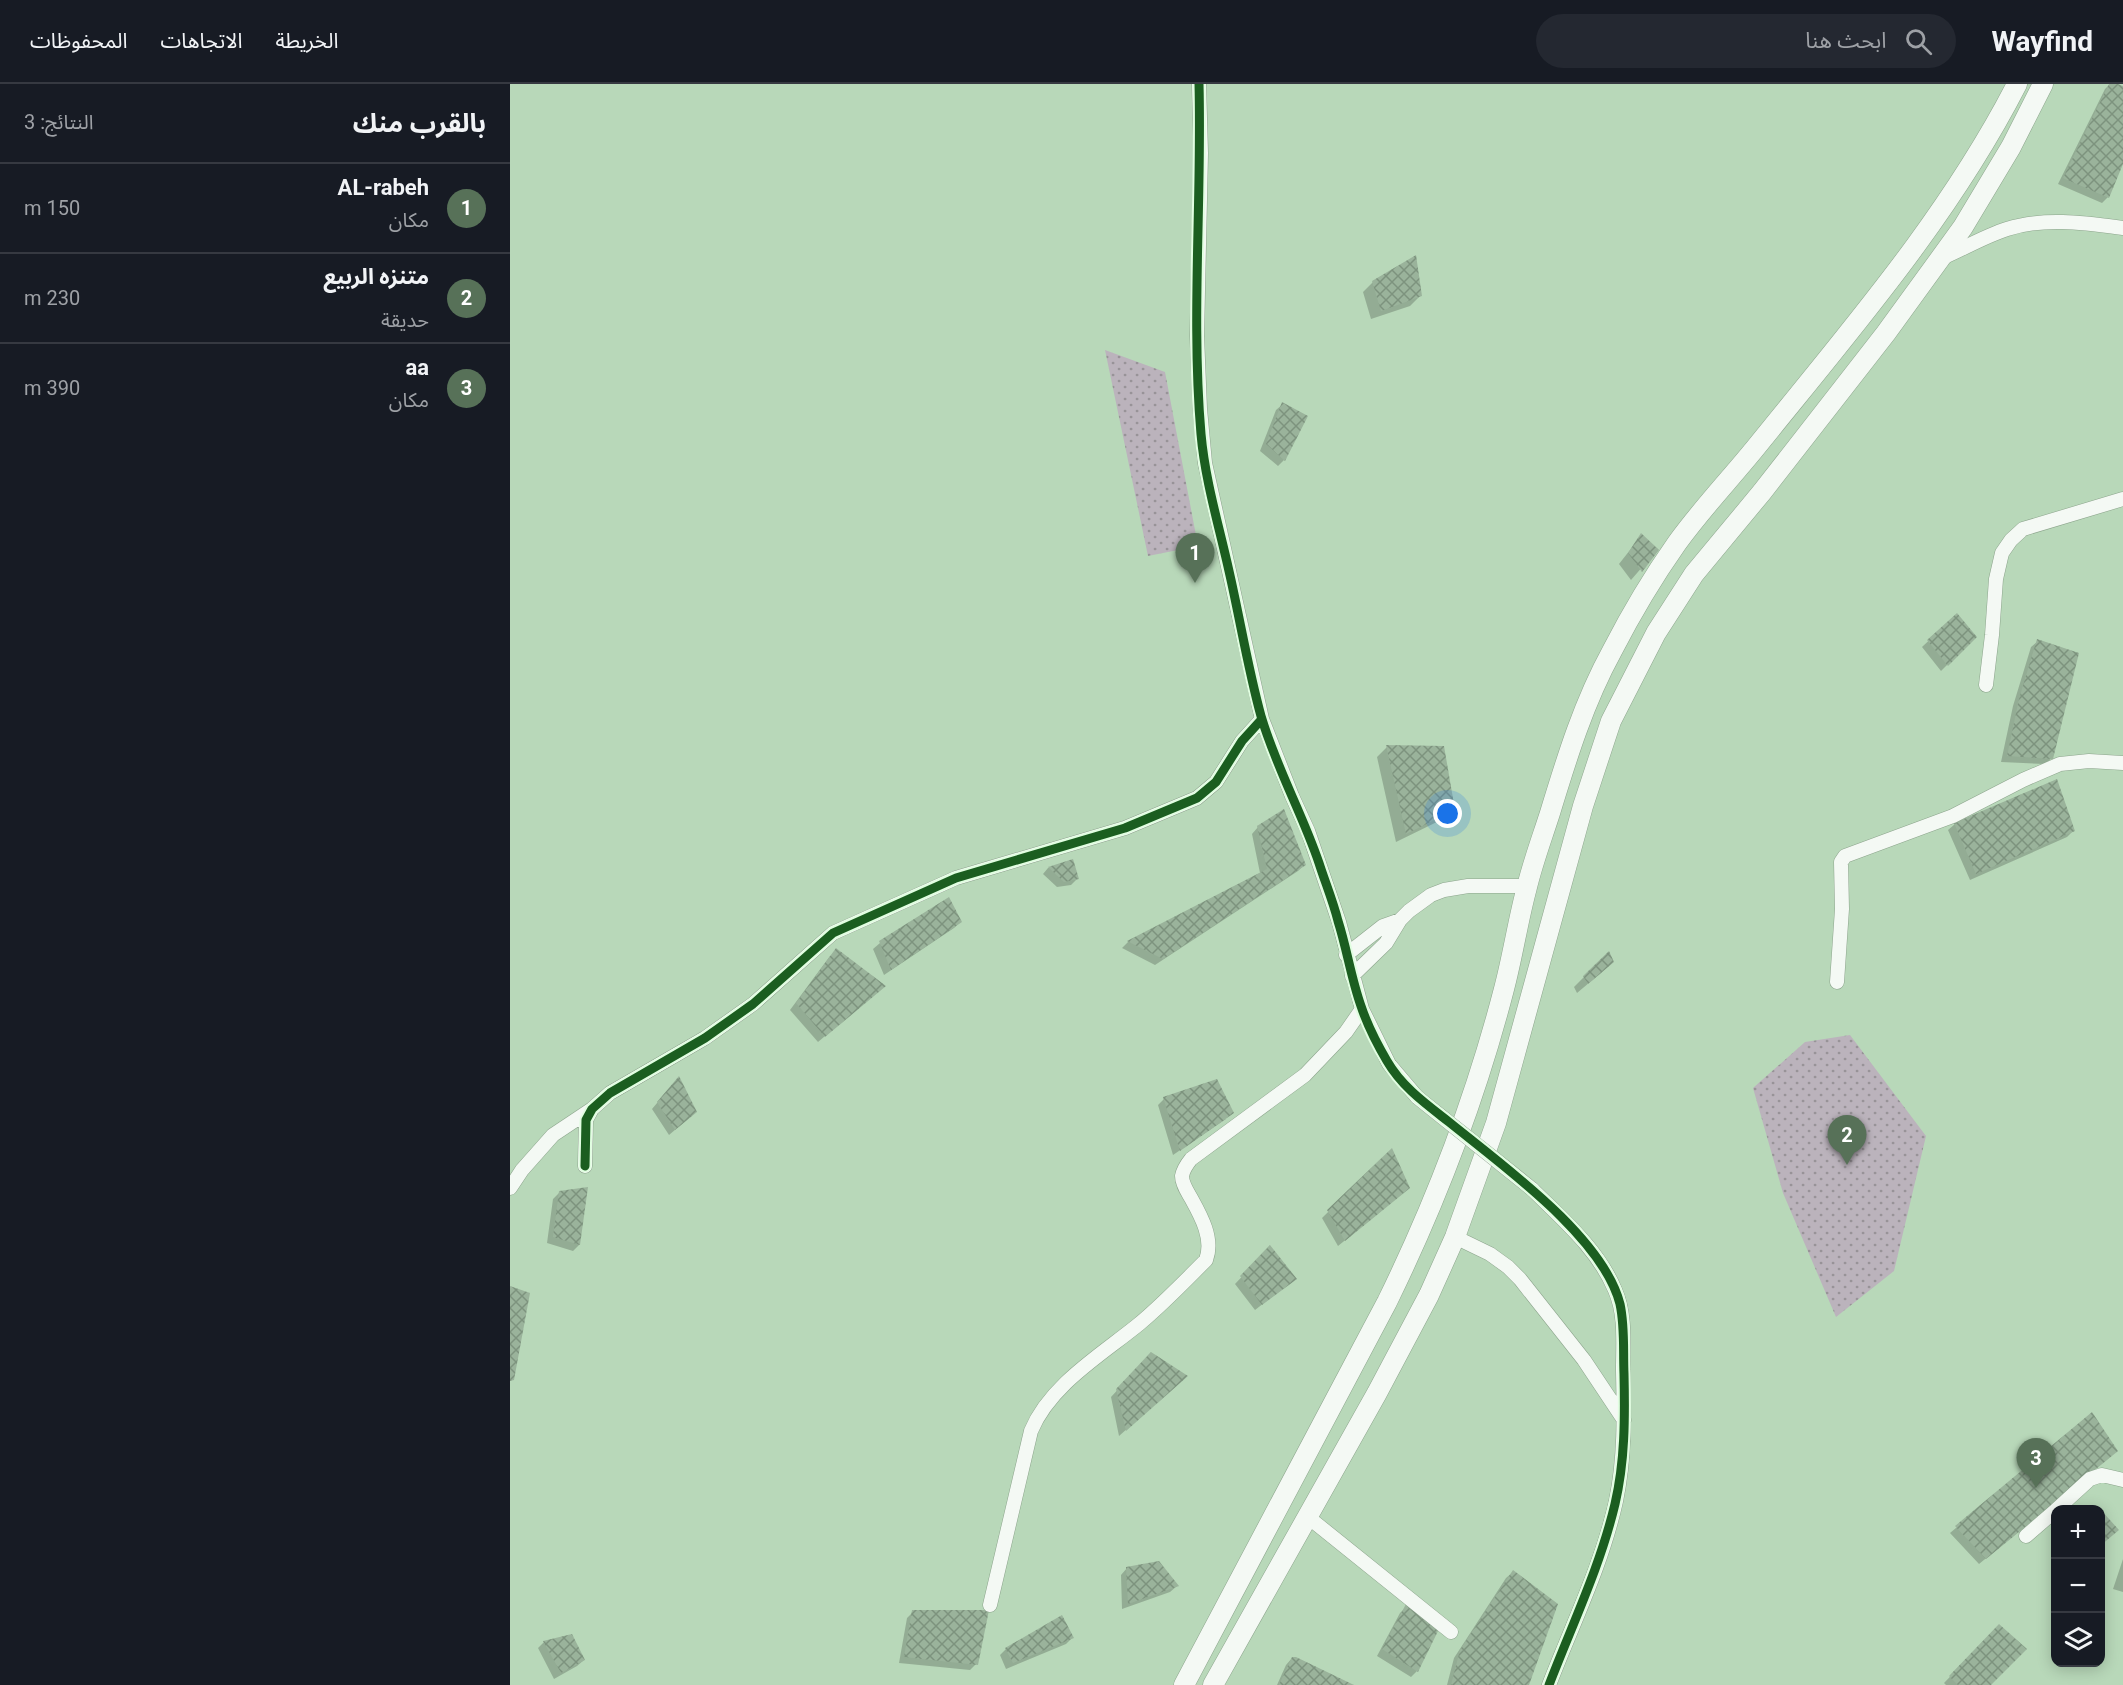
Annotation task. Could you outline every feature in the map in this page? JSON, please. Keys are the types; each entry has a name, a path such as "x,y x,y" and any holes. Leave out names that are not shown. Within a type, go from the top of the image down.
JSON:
{"main road":[{"path":"1184,1685 1341,1392 1413,1249 1442,1182 1485,1056 1505,987 1527,886 1566,759 1593,687 1642,597 1676,545 1760,443 1917,244 1950,199 2017,84"},
{"path":"1214,1685 1388,1374 1429,1295 1455,1237 1496,1123 1582,806 1611,721 1656,633 1687,584 1942,258 2011,147 2043,84"},
{"path":"1706,506 1734,526"}],"street":[{"path":"1199,84 1201,153 1197,336 1205,463 1262,719 1308,831 1339,922 1362,1009 1389,1064 1417,1097 1532,1189 1590,1248 1616,1290 1624,1327 1625,1422 1621,1473 1608,1531 1549,1685"},
{"path":"1942,258 2005,230 2021,226 2077,222 2123,228"},
{"path":"1986,685 1996,579 2002,553 2011,540 2023,529 2123,499"},
{"path":"510,1188 522,1170 553,1135 592,1109 609,1093 705,1038 753,1005 833,933 956,878 1125,828 1197,798 1216,782 1242,741 1262,719"},
{"path":"1837,982 1842,909 1840,862 1845,856 1953,816 2060,764 2090,761 2123,763"},
{"path":"1352,976 1386,943 1400,920 1419,902 1444,890 1468,886 1527,886"},
{"path":"1346,955 1383,926 1400,920"},
{"path":"990,1605 1035,1421 1064,1383 1141,1323 1206,1260 1209,1244 1201,1216 1183,1184 1182,1175 1186,1166 1305,1075 1346,1032 1362,1009"},
{"path":"585,1166 586,1120 592,1109"},
{"path":"1455,1237 1490,1254 1508,1267 1520,1280 1584,1360 1625,1422"},
{"path":"2061,1505 2090,1479 2102,1476 2123,1480"},
{"path":"2026,1536 2051,1514"},
{"path":"1308,1517 1450,1632"}],"shaded area":[{"path":"1105,350 1165,372 1198,546 1148,556"},
{"path":"1850,1035 1926,1136 1894,1271 1836,1317 1783,1193 1753,1088 1805,1042"}],"building":[{"path":"2109,84 2123,86 2123,164 2109,198 2063,178"},
{"path":"1416,255 1422,296 1381,311 1372,281"},
{"path":"1282,402 1308,416 1285,461 1266,444"},
{"path":"1641,533 1659,550 1642,572 1628,553"},
{"path":"1957,613 1977,637 1948,666 1927,640"},
{"path":"2037,639 2079,653 2053,759 2007,756 2019,699"},
{"path":"1386,745 1444,746 1455,810 1406,834"},
{"path":"2057,779 2075,831 1976,874 1954,823"},
{"path":"1284,809 1306,865 1163,959 1127,941 1267,869 1257,826"},
{"path":"1073,859 1079,879 1064,882 1048,867"},
{"path":"949,897 962,922 891,970 879,941"},
{"path":"836,948 886,986 825,1037 796,1003"},
{"path":"1609,951 1614,962 1588,984 1583,976"},
{"path":"679,1076 697,1112 675,1130 657,1102"},
{"path":"1217,1079 1234,1113 1180,1151 1163,1097"},
{"path":"1392,1148 1410,1188 1345,1241 1327,1210"},
{"path":"588,1187 580,1245 553,1237 559,1191"},
{"path":"1270,1245 1297,1279 1262,1305 1240,1276"},
{"path":"510,1286 530,1293 514,1380 510,1381"},
{"path":"1151,1352 1188,1376 1126,1431 1116,1389"},
{"path":"2092,1412 2118,1451 1986,1559 1955,1526"},
{"path":"2105,1515 2119,1530 2105,1542"},
{"path":"1159,1561 1179,1586 1128,1604 1126,1567"},
{"path":"1513,1570 1558,1604 1529,1685 1451,1685 1460,1650"},
{"path":"1406,1604 1439,1629 1418,1672 1382,1649"},
{"path":"912,1610 989,1610 978,1665 904,1657"},
{"path":"1062,1615 1074,1638 1013,1663 1005,1648"},
{"path":"1999,1624 2027,1649 1991,1685 1958,1685 1949,1676"},
{"path":"572,1634 585,1660 561,1673 543,1641"},
{"path":"1292,1657 1296,1657 1354,1685 1279,1685"}],"cycle path":[{"path":"1199,84 1197,347 1201,434 1213,503 1252,680 1267,735 1319,863 1336,914 1363,1013 1387,1061 1415,1095 1522,1181 1572,1228 1594,1253 1610,1279 1622,1313 1624,1439 1615,1504 1602,1550 1549,1685"},
{"path":"585,1166 586,1120 592,1109 610,1093 705,1038 753,1004 833,933 956,878 1125,828 1197,798 1216,782 1242,741 1262,719"}],"place":[{"name":"AL-rabeh","path":"1195,583"},
{"name":"متنزه الربيع","path":"1847,1165"},
{"name":"aa","path":"2036,1488"}]}
